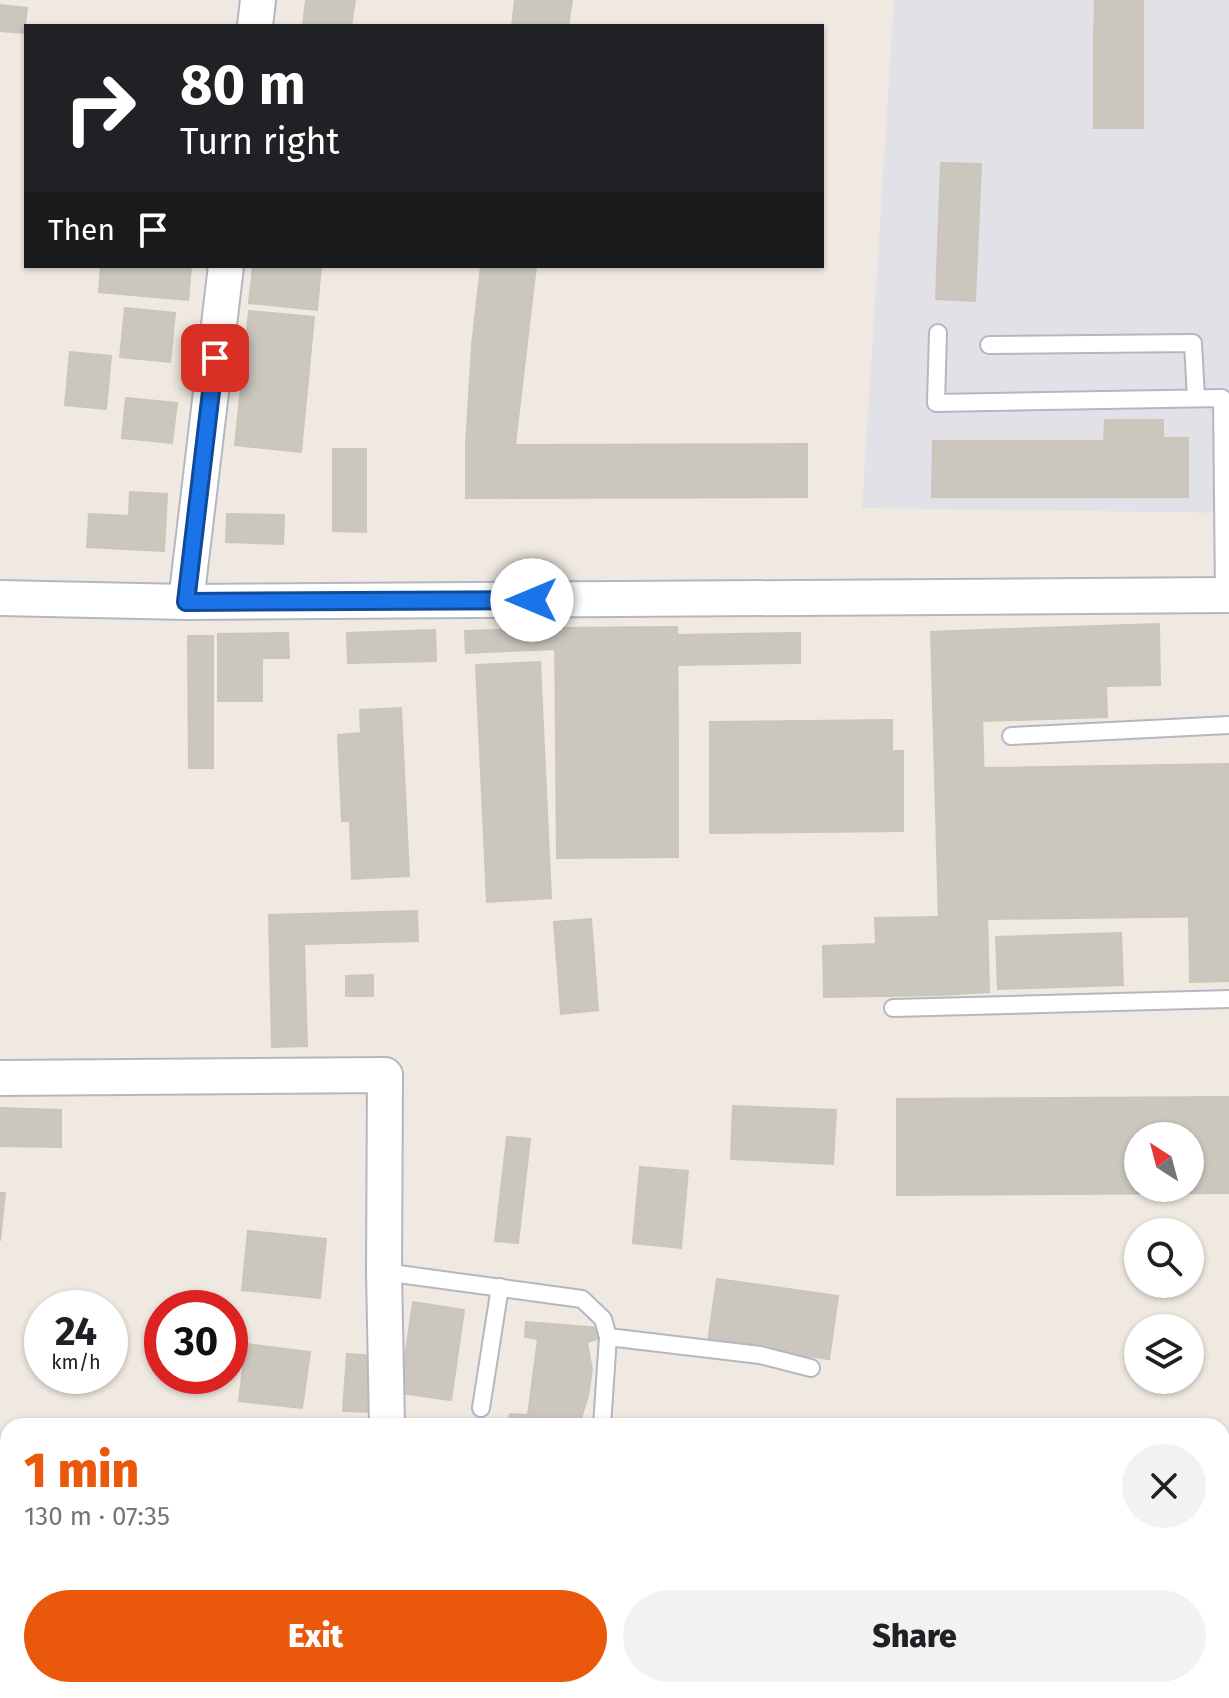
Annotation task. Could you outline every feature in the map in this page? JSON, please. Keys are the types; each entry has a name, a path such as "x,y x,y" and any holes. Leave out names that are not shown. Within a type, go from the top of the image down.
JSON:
{"street":[{"path":"255,24 258,0"},
{"path":"186,602 226,268"},
{"path":"0,598 186,602 1227,595"},
{"path":"0,1078 385,1075 387,1418"}],"lane":[{"path":"938,333 936,403 1222,398 1227,595"},
{"path":"989,345 1193,343 1196,398"},
{"path":"1011,736 1229,725"},
{"path":"893,1008 1229,999"},
{"path":"384,1272 582,1299 603,1319 608,1337 603,1418"},
{"path":"481,1408 500,1287"},
{"path":"608,1337 760,1355 811,1368"}],"shaded area":[{"path":"894,0 1229,0 1229,513 862,508"}],"building":[{"path":"306,0 355,0 351,24 303,24"},
{"path":"515,0 571,7 568,24 512,24"},
{"path":"517,0 572,0 571,7"},
{"path":"1095,0 1143,0 1143,43 1094,43"},
{"path":"0,5 27,8 24,33 0,31"},
{"path":"1094,43 1143,43 1143,128 1094,128"},
{"path":"941,163 981,164 975,301 936,299"},
{"path":"101,268 191,268 188,300 99,292"},
{"path":"253,268 321,268 317,310 249,303"},
{"path":"481,268 536,268 526,351 472,345"},
{"path":"125,308 175,313 170,362 120,357"},
{"path":"249,311 314,317 301,452 235,445"},
{"path":"472,345 526,351 515,445 466,445"},
{"path":"70,352 111,356 106,409 65,405"},
{"path":"126,398 177,403 172,443 122,438"},
{"path":"1105,420 1163,420 1163,438 1188,438 1188,497 932,497 933,441 1104,441"},
{"path":"807,444 807,497 466,498 466,445"},
{"path":"333,449 366,449 366,532 333,531"},
{"path":"130,492 167,494 164,551 87,547 89,514 129,516"},
{"path":"227,514 284,515 283,544 226,542"},
{"path":"1159,624 1160,685 1106,686 1107,717 982,721 980,630"},
{"path":"677,627 678,743 556,744 555,628"},
{"path":"555,628 555,649 466,653 465,631"},
{"path":"435,630 436,661 348,663 347,633"},
{"path":"980,630 989,992 941,995 931,632"},
{"path":"288,633 289,658 262,658 262,701 218,701 218,634"},
{"path":"800,633 800,663 677,665 677,635"},
{"path":"188,636 213,636 213,768 189,768"},
{"path":"540,662 551,898 487,902 476,665"},
{"path":"401,708 409,876 367,878 360,710"},
{"path":"892,720 892,751 903,751 903,831 710,833 710,722"},
{"path":"360,733 367,878 352,879 350,821 342,821 338,735"},
{"path":"678,743 678,857 557,858 556,744"},
{"path":"1229,764 1229,916 987,919 983,768"},
{"path":"417,911 418,941 304,944 307,1046 272,1047 269,915"},
{"path":"1189,916 1229,916 1229,981 1190,982"},
{"path":"939,917 941,995 824,997 823,946 876,944 875,918"},
{"path":"591,919 598,1010 561,1014 554,922"},
{"path":"1121,933 1123,985 998,989 996,937"},
{"path":"373,975 373,996 346,996 346,976"},
{"path":"1229,1097 1229,1193 1204,1193 1204,1122 1124,1122 1124,1194 897,1195 897,1099"},
{"path":"733,1106 836,1110 833,1164 731,1159"},
{"path":"0,1108 61,1110 61,1147 0,1146"},
{"path":"507,1137 530,1139 518,1243 495,1241"},
{"path":"640,1167 688,1171 681,1248 633,1243"},
{"path":"0,1193 5,1193 0,1241"},
{"path":"248,1231 326,1239 320,1298 242,1290"},
{"path":"717,1279 838,1296 829,1359 708,1342"},
{"path":"413,1302 464,1310 451,1400 400,1393"},
{"path":"526,1322 599,1328 600,1338 587,1342 592,1370 581,1418 509,1418 510,1414 528,1415 538,1339 525,1337"},
{"path":"248,1344 310,1352 302,1408 239,1401 240,1394 248,1394"},
{"path":"347,1354 373,1356 370,1412 343,1411"}],"route":[{"path":"215,358 186,602 532,600"}]}
